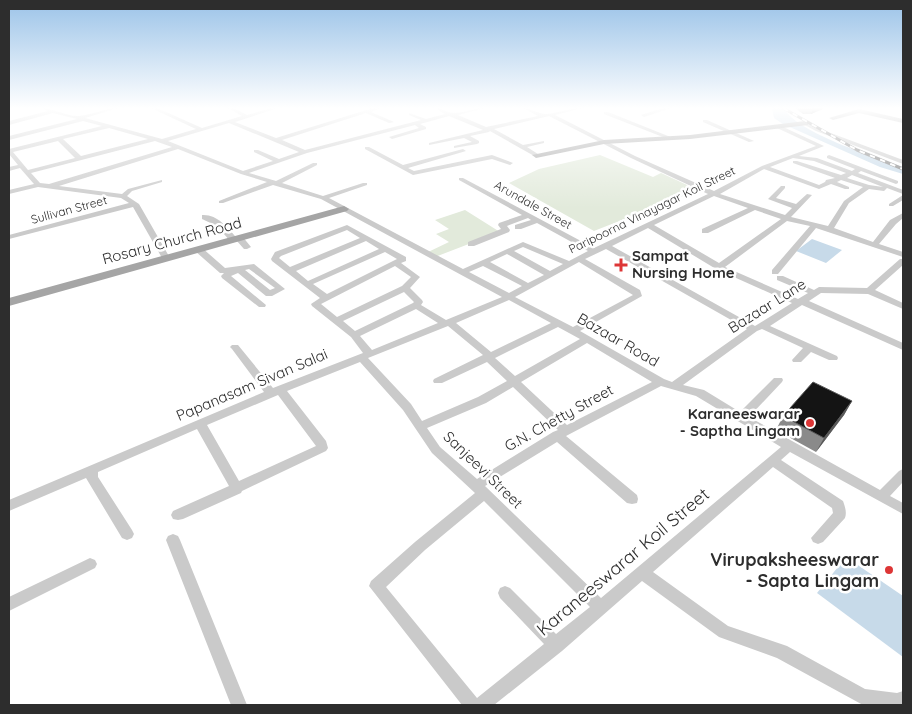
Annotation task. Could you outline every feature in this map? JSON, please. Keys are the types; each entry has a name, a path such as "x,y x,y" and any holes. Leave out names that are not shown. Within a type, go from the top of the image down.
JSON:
{"main road":[{"path":"536,155 615,141"},
{"name":"Rosary Church Road","path":"9,302 344,209"}],"street":[{"path":"38,185 9,151 50,141"},
{"path":"62,141 80,159"},
{"path":"28,172 154,141"},
{"name":"Bazaar Road","path":"163,141 243,173 323,198 559,323 660,382 700,393 789,446 903,509"},
{"path":"280,141 305,152"},
{"path":"243,173 305,152 346,141"},
{"path":"431,144 442,141"},
{"path":"456,147 477,142 476,141"},
{"path":"511,141 536,155"},
{"name":"Paripoorna Vinayagar Koil Street","path":"509,296 605,245 714,194 764,167 821,146 812,141"},
{"path":"848,141 903,162"},
{"path":"521,147 542,142"},
{"path":"604,142 714,194 786,218 830,229 903,254"},
{"path":"48,186 179,147"},
{"path":"367,148 417,173 492,157 510,163"},
{"path":"256,151 278,161"},
{"path":"403,167 463,152"},
{"path":"787,157 815,160 903,192"},
{"path":"787,157 868,187 894,188"},
{"path":"829,157 901,183"},
{"path":"776,162 847,188"},
{"path":"221,202 276,183 315,164"},
{"path":"9,169 22,166"},
{"path":"764,167 819,187 862,169"},
{"name":"Arundale Street","path":"461,179 594,251"},
{"path":"123,196 130,190 160,181"},
{"path":"323,198 364,184"},
{"path":"9,192 38,185 123,196 135,204 166,258"},
{"path":"783,187 771,199 798,207"},
{"path":"830,229 846,202 868,187"},
{"path":"719,267 786,218 809,195"},
{"path":"891,205 903,197"},
{"name":"Sullivan Street","path":"9,237 135,204"},
{"path":"704,232 753,208"},
{"path":"471,244 506,230 502,225 529,215"},
{"path":"875,244 893,222 903,215"},
{"path":"205,217 220,224 247,247"},
{"path":"518,227 538,220"},
{"path":"648,225 719,267 903,347"},
{"path":"812,292 778,275 814,226"},
{"path":"346,228 385,249 403,259 325,297 275,260 278,254 346,228"},
{"path":"291,272 293,268 366,238"},
{"path":"463,272 523,244 569,264"},
{"path":"605,245 759,327 833,358"},
{"path":"198,249 225,271 236,268 240,269 225,276 262,305"},
{"path":"307,284 385,249"},
{"path":"507,251 549,274"},
{"path":"573,331 638,296 636,292 579,259"},
{"path":"869,291 903,261"},
{"path":"482,262 528,286"},
{"path":"336,321 405,288 416,277 395,263"},
{"path":"354,335 416,305 419,302 418,298 405,288"},
{"name":"Bazaar Lane","path":"676,385 759,327 801,302 812,292 826,288 869,291 903,306"},
{"name":"Papanasam Sivan Salai","path":"9,506 276,391 509,296"},
{"name":"Sanjeevi Street","path":"325,297 315,304 354,335 365,355 420,426 436,450 480,489 601,608"},
{"path":"416,305 446,323 490,358 561,433 632,499"},
{"path":"438,382 559,323"},
{"path":"420,426 482,400 586,340"},
{"path":"178,515 238,489 322,448 322,444 235,347"},
{"path":"797,360 810,347"},
{"path":"741,418 778,380"},
{"name":"G.N. Chetty Street","path":"472,705 376,586 480,489 561,433 660,382"},
{"path":"200,423 238,489"},
{"name":"Karaneeswarar Koil Street","path":"480,705 601,608 789,446"},
{"path":"773,460 838,505 840,514 818,538"},
{"path":"92,469 92,478 127,534"},
{"path":"882,496 903,474"},
{"path":"173,540 239,705"},
{"path":"9,604 90,564"},
{"path":"641,572 724,632 781,652 862,697 901,702 903,699"},
{"path":"505,593 556,645"}],"green space":[{"path":"600,155 653,177 661,173 698,190 594,231 509,183 539,169"},
{"path":"465,210 500,232 435,257 426,253 449,242 436,234 449,229 435,220"}],"water":[{"path":"822,141 834,141 903,167 903,174 880,167"},
{"path":"812,239 842,250 826,263 796,251"},
{"path":"846,557 903,596 903,657 817,593"}],"building":[{"path":"813,382 852,401 824,438 783,416"}],"railway":[{"path":"842,141 857,150 903,169"}],"place":[{"name":"Sampat Nursing Home","path":"621,265"},
{"name":"Karaneeswarar - Saptha Lingam","path":"810,423"},
{"name":"Virupaksheeswarar - Sapta Lingam","path":"889,570"}]}
